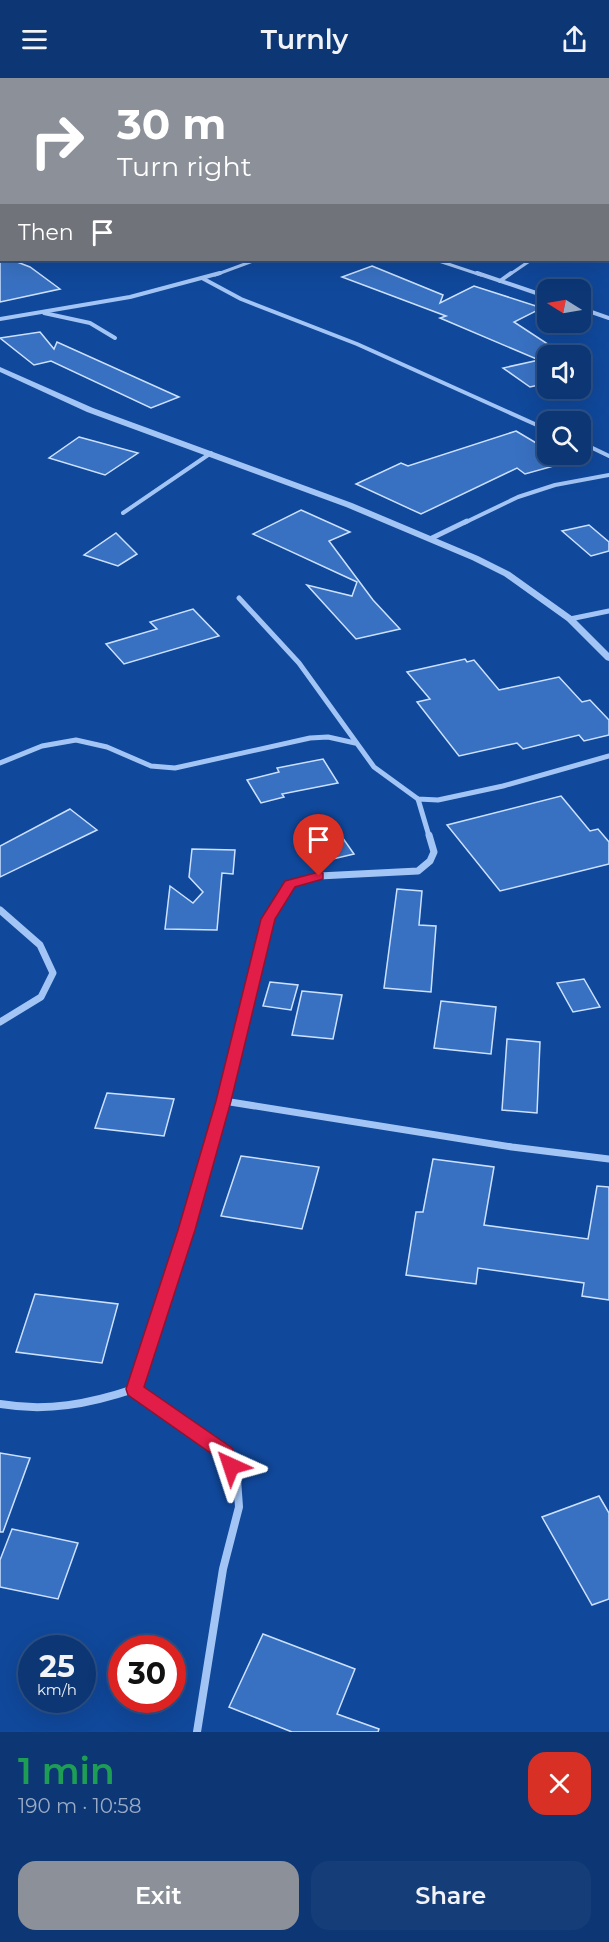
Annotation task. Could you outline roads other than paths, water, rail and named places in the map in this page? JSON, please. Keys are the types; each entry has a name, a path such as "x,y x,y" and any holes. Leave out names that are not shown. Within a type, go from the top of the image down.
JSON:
{"street":[{"path":"0,319 118,299 202,278 252,261"},
{"path":"439,261 537,293"},
{"path":"500,281 530,261"},
{"path":"202,278 241,299 357,344 537,425"},
{"path":"41,312 90,322 114,338"},
{"path":"591,312 609,318"},
{"path":"0,369 90,410 211,453 432,538 507,574 570,618 609,658"},
{"path":"591,447 609,456"},
{"path":"123,513 211,453"},
{"path":"432,538 518,497 555,485 609,476"},
{"path":"239,597 299,663 337,712 374,767 418,799 438,800 503,786 609,756"},
{"path":"570,618 609,611"},
{"path":"0,763 42,746 69,740 107,747 151,766 175,768 310,738 328,737 356,743"},
{"path":"135,1389 224,1101 268,919 290,884 319,876 418,871 430,861 434,852 418,799"},
{"path":"0,910 40,945 53,973 41,997 0,1022"},
{"path":"224,1101 415,1130 526,1151 609,1159"},
{"path":"0,1404 28,1411 89,1405 135,1389"},
{"path":"135,1389 225,1454 237,1479 239,1507 223,1569 197,1732"}]}
